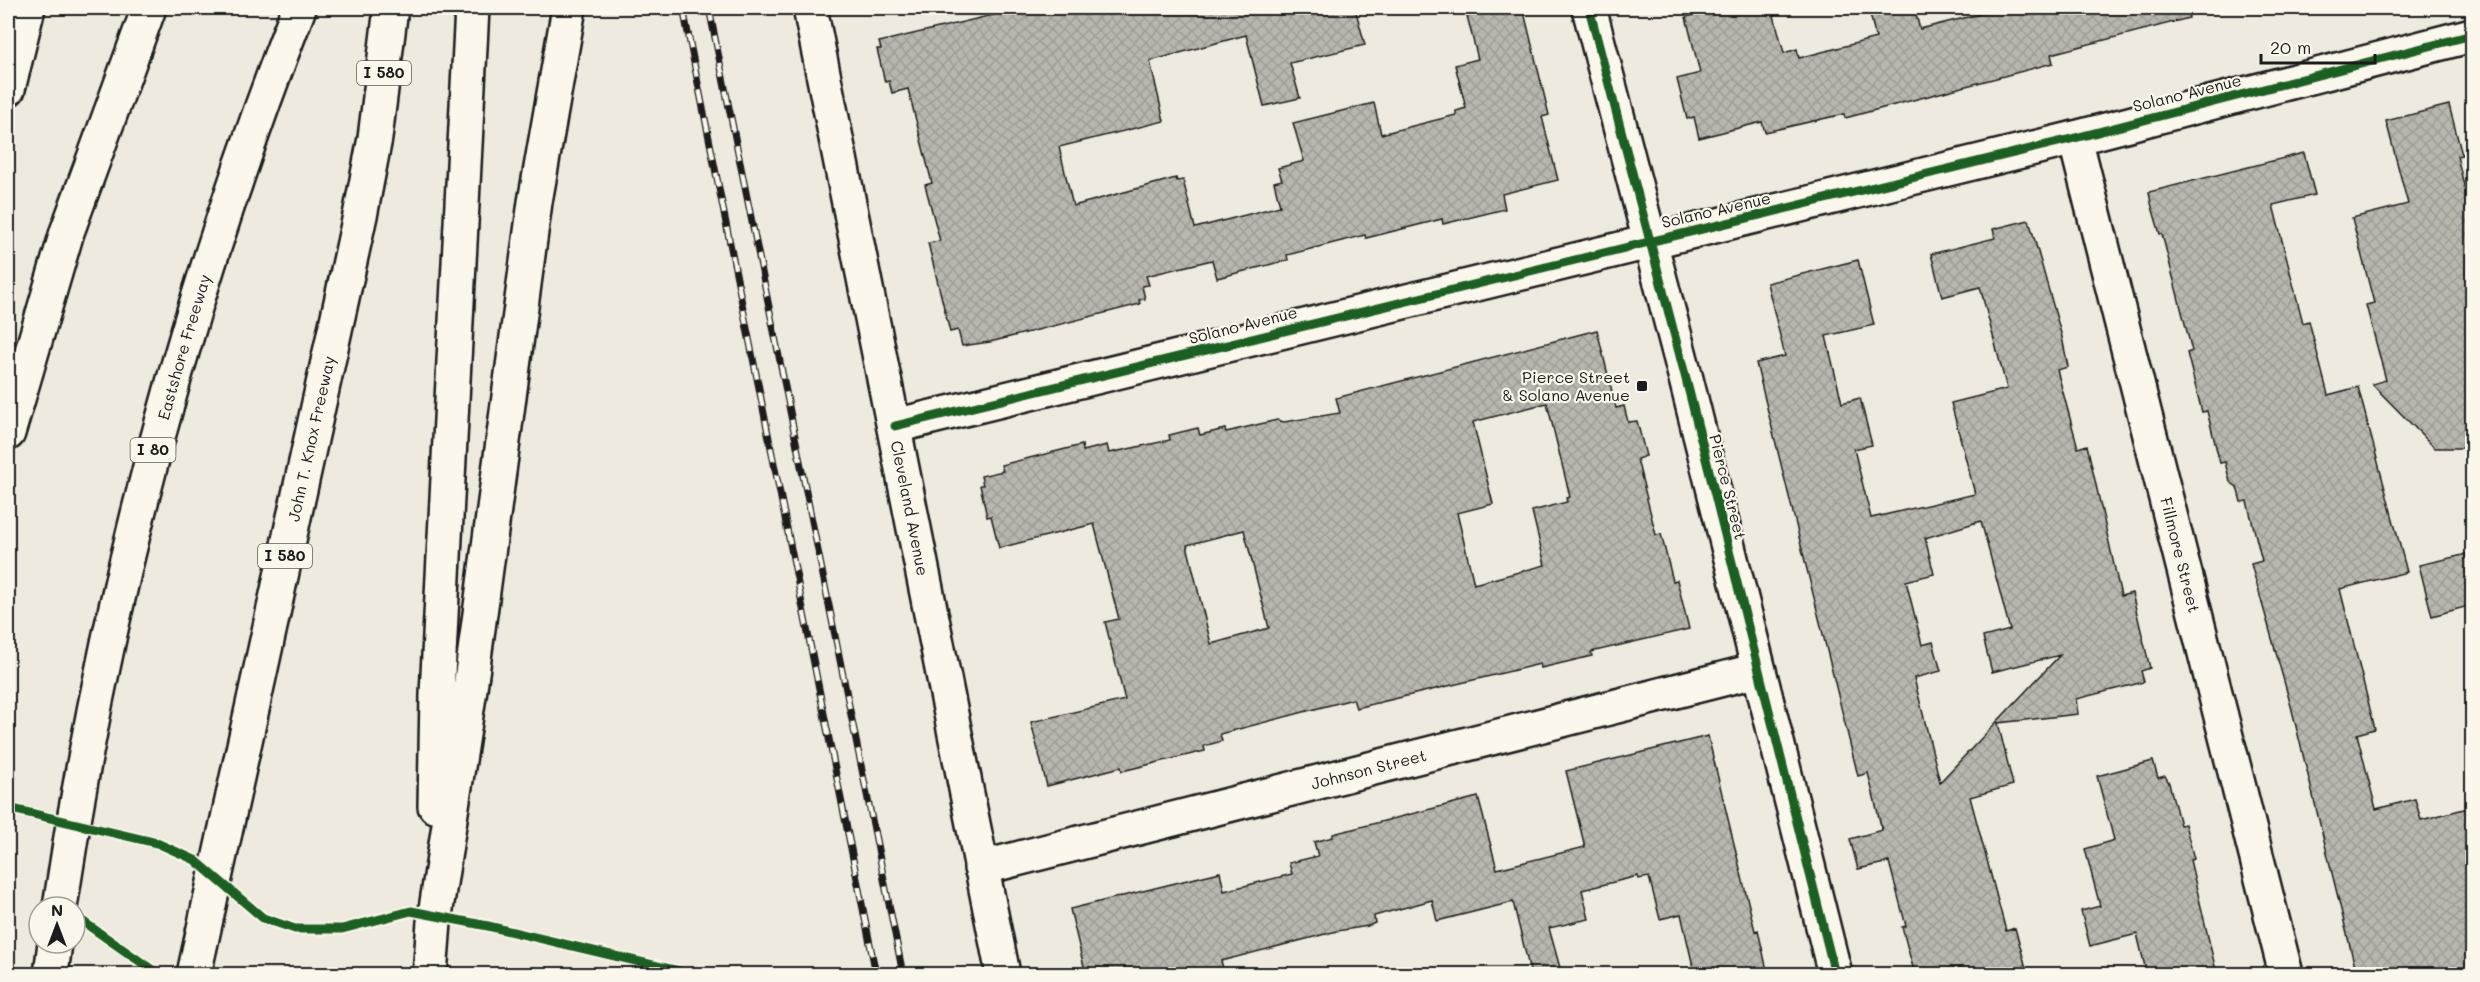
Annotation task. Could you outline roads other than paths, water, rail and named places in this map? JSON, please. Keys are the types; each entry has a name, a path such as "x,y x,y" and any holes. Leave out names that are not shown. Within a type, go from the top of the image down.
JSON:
{"main road":[{"path":"8,89 28,8"},
{"path":"8,433 67,232 149,8"},
{"name":"Eastshore Freeway","path":"62,895 101,671 157,435 218,231 299,8"},
{"name":"John T. Knox Freeway","path":"194,975 361,211 375,138 391,8"},
{"path":"430,975 434,922 437,694 472,8"},
{"path":"434,922 469,696 536,190 569,8"},
{"name":"Cleveland Avenue","path":"810,8 1003,975"},
{"name":"Pierce Street","path":"1589,8 1834,975"},
{"name":"Solano Avenue","path":"895,426 2075,138 2472,35"},
{"name":"Fillmore Street","path":"2075,138 2286,975"},
{"name":"Johnson Street","path":"981,868 1758,670"},
{"path":"51,975 54,955"}],"railway":[{"path":"683,8 876,974"},
{"path":"709,8 903,974"}],"place":[{"name":"Pierce Street & Solano Avenue","path":"1642,386"}]}
